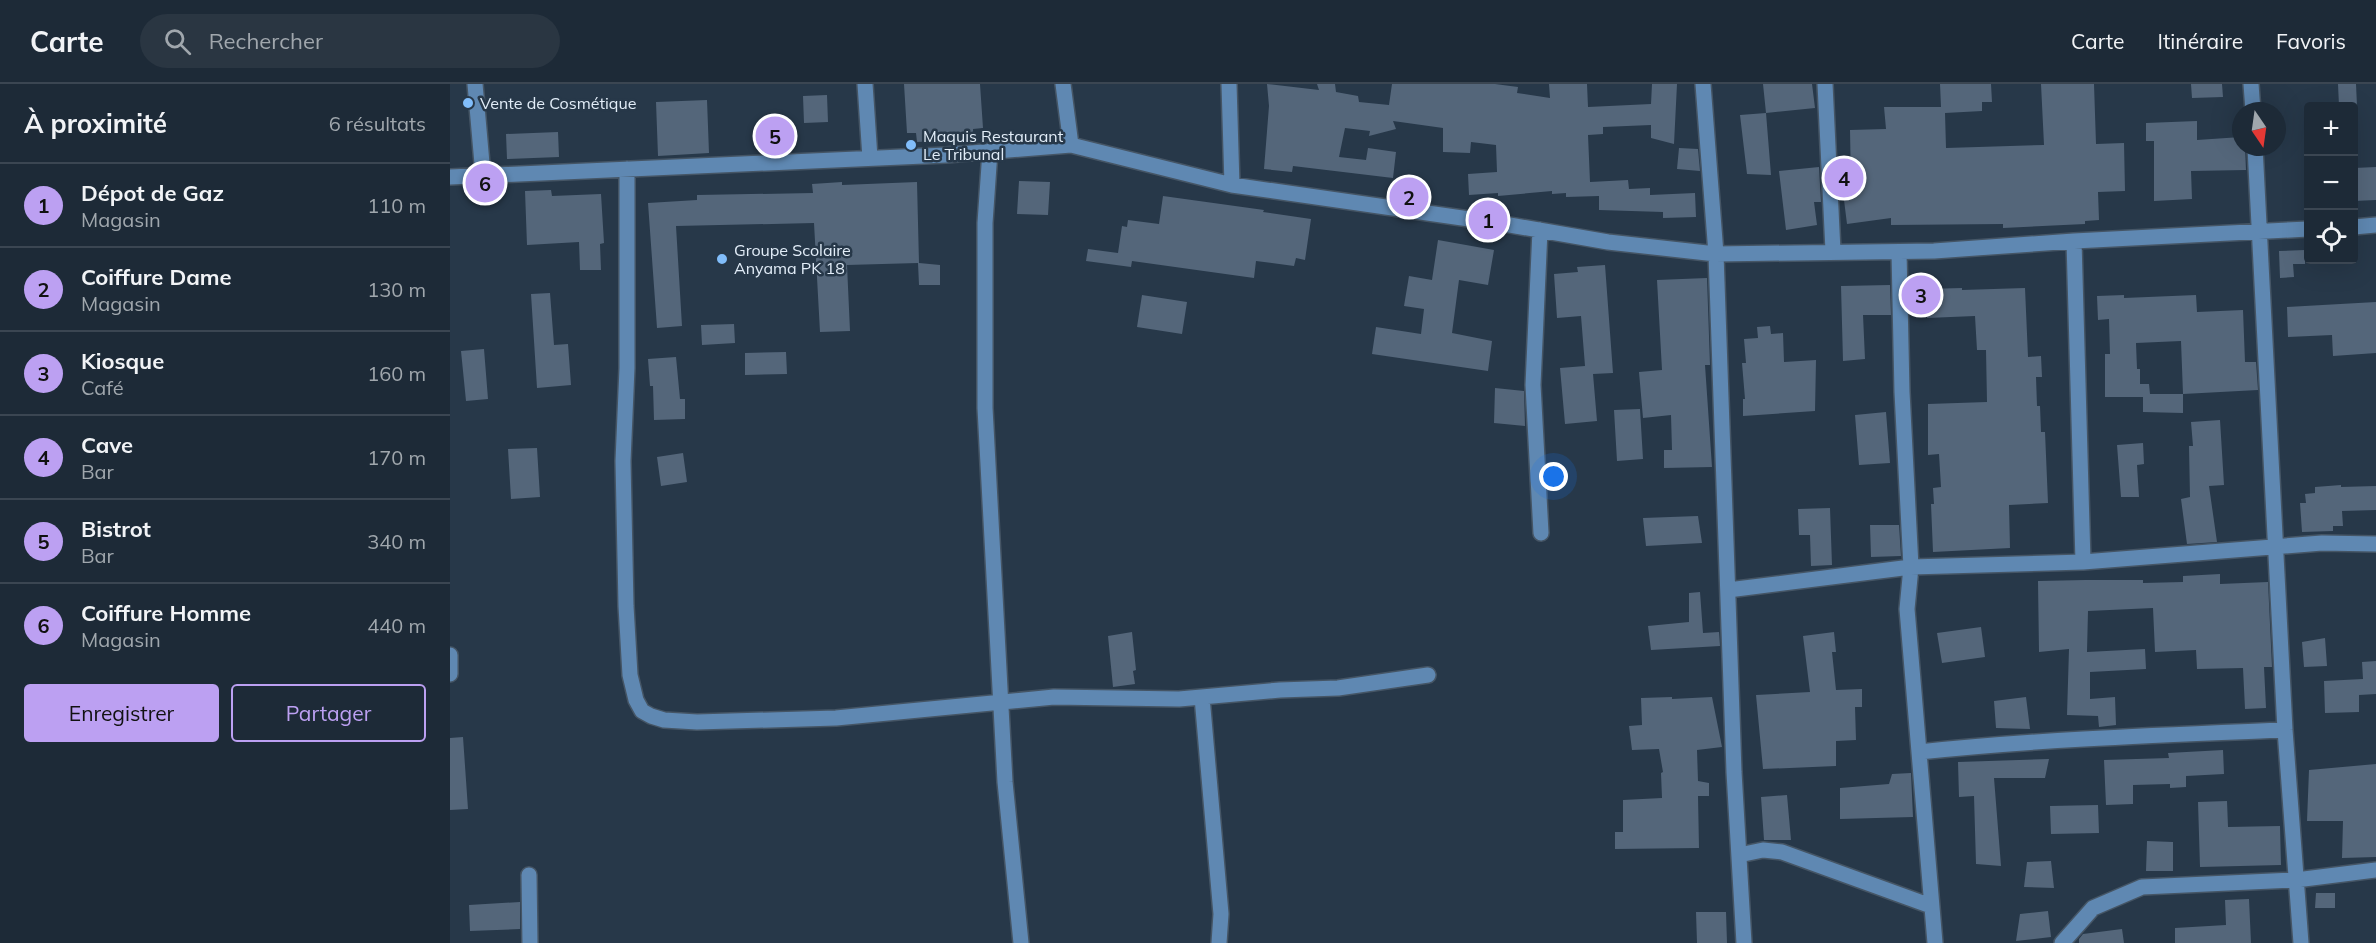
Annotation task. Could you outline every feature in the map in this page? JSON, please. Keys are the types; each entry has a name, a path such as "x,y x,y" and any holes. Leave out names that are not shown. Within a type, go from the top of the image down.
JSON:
{"street":[{"path":"475,84 483,175"},
{"path":"865,84 870,158"},
{"path":"1063,84 1071,146"},
{"path":"1228,84 1232,185"},
{"path":"1703,84 1716,254 1744,943"},
{"path":"1825,84 1833,251"},
{"path":"2251,84 2252,102"},
{"path":"450,177 870,158 1071,146 1232,185 1608,242 1716,254 1899,252 2304,229"},
{"path":"990,151 985,223 985,408 996,579 1005,782 1021,943"},
{"path":"2256,156 2285,730 2301,943"},
{"path":"627,169 627,368 623,461 626,606 630,675 636,700 642,711 664,720 698,722 836,718 1054,697 1179,699 1280,690 1338,688 1428,675"},
{"path":"2358,226 2376,225"},
{"path":"1540,230 1533,385 1541,533"},
{"path":"2074,241 2083,562"},
{"path":"1899,252 1902,392 1911,567 1907,609 1935,943"},
{"path":"1728,590 1911,567 2083,562 2322,543 2376,544"},
{"path":"450,655 450,674"},
{"path":"1202,697 1221,914 1219,943"},
{"path":"1919,752 2107,737 2285,730"},
{"path":"1739,855 1763,850 1782,852 1931,906"},
{"path":"2062,943 2093,908 2142,887 2296,880 2376,870"},
{"path":"529,875 531,943"}],"building":[{"path":"904,84 980,84 983,128 973,129 973,139 917,142 916,133 907,133"},
{"path":"1267,84 1319,90 1317,84 1335,84 1336,92 1358,96 1359,102 1389,105 1392,84 1495,84 1518,87 1517,93 1550,98 1549,84 1587,84 1588,107 1651,104 1652,84 1677,84 1674,144 1651,138 1651,125 1603,127 1603,134 1588,135 1590,182 1628,180 1629,189 1650,188 1650,195 1695,193 1696,217 1663,218 1663,212 1599,210 1599,196 1566,197 1566,193 1552,194 1552,191 1498,196 1498,193 1469,195 1468,174 1497,172 1496,145 1471,142 1470,153 1443,152 1443,128 1393,121 1396,129 1369,136 1370,131 1345,128 1339,157 1366,160 1368,148 1396,152 1393,178 1293,166 1292,172 1264,169 1269,106"},
{"path":"1763,84 1812,84 1815,108 1766,113"},
{"path":"1940,84 1991,84 1992,102 1982,102 1982,111 1945,113 1946,148 2044,145 2041,84 2094,84 2096,144 2124,143 2125,191 2098,192 2099,220 2085,221 2085,224 2003,228 2003,224 1891,225 1891,218 1847,224 1844,200 1840,200 1840,186 1851,184 1850,130 1886,129 1884,107 1941,107"},
{"path":"2191,84 2222,84 2223,97 2192,98"},
{"path":"2338,84 2356,84 2357,102 2339,102"},
{"path":"827,95 828,122 804,123 803,96"},
{"path":"707,100 709,153 658,156 656,102"},
{"path":"1766,113 1771,175 1747,174 1740,115"},
{"path":"2197,121 2197,140 2232,138 2232,156 2245,156 2246,170 2191,171 2192,199 2154,201 2154,141 2146,141 2146,123"},
{"path":"558,132 559,157 507,159 506,134"},
{"path":"1679,148 1698,149 1700,171 1677,169"},
{"path":"1819,167 1821,202 1814,202 1817,225 1786,230 1779,171"},
{"path":"2376,167 2376,200 2358,201 2358,168"},
{"path":"1019,181 1050,182 1048,215 1017,214"},
{"path":"842,182 842,185 917,182 919,263 940,265 940,285 919,285 918,263 847,265 850,331 820,332 814,223 676,226 682,326 657,328 648,203 697,200 697,195 813,193 812,184"},
{"path":"551,190 552,196 601,194 604,243 600,244 601,270 580,270 579,242 527,245 525,191"},
{"path":"1163,196 1311,219 1305,260 1296,258 1294,266 1256,261 1254,278 1132,261 1131,267 1086,261 1088,249 1118,253 1122,226 1127,227 1128,220 1159,224"},
{"path":"1438,240 1494,250 1488,285 1459,280 1452,333 1492,341 1488,371 1372,354 1376,327 1421,334 1424,309 1404,306 1409,276 1432,280"},
{"path":"2304,250 2304,264 2293,264 2294,277 2280,278 2279,251"},
{"path":"1605,265 1613,373 1593,374 1597,421 1565,424 1560,368 1585,366 1581,316 1557,318 1554,274 1578,272 1577,267"},
{"path":"1707,278 1710,365 1705,365 1712,467 1664,468 1664,450 1672,450 1671,415 1643,418 1639,372 1662,370 1657,280"},
{"path":"1890,285 1891,315 1863,315 1865,359 1843,361 1841,286"},
{"path":"1962,288 1962,290 2025,288 2028,357 2041,356 2042,377 2036,377 2037,406 2040,406 2041,432 2045,432 2048,503 2009,505 2010,548 1933,552 1931,504 1934,504 1933,488 1941,487 1939,454 1928,455 1928,404 1987,402 1986,350 1977,350 1975,316 1927,318 1926,289"},
{"path":"550,293 554,345 568,344 571,385 537,388 531,294"},
{"path":"1142,295 1187,302 1182,334 1137,327"},
{"path":"2124,295 2124,298 2196,295 2197,312 2243,310 2245,362 2256,362 2258,390 2183,394 2183,413 2143,412 2143,397 2105,397 2105,354 2110,354 2109,319 2098,320 2097,296","holes":["2181,341 2183,394 2150,394 2149,384 2140,384 2136,343"]},
{"path":"2376,302 2376,353 2333,356 2332,335 2288,337 2287,307"},
{"path":"734,324 735,343 702,345 701,325"},
{"path":"1770,326 1771,334 1783,333 1784,362 1816,360 1815,411 1743,416 1743,399 1745,399 1742,363 1746,363 1744,339 1758,338 1757,327"},
{"path":"484,349 488,399 466,401 461,351"},
{"path":"786,352 787,374 745,375 745,353"},
{"path":"676,357 680,399 685,399 685,419 654,420 653,386 650,386 648,359"},
{"path":"1495,388 1524,391 1525,426 1494,423"},
{"path":"1640,409 1643,459 1617,461 1614,410"},
{"path":"1886,412 1890,463 1859,465 1855,415"},
{"path":"2220,420 2224,485 2209,486 2217,542 2187,544 2181,499 2190,497 2189,446 2193,446 2191,422"},
{"path":"2143,443 2144,464 2137,465 2139,497 2121,497 2117,445"},
{"path":"537,448 540,497 511,499 508,449"},
{"path":"683,453 687,482 661,486 657,457"},
{"path":"2341,485 2341,487 2376,486 2376,510 2342,511 2343,526 2333,526 2333,531 2302,532 2300,503 2306,503 2305,494 2315,493 2315,487"},
{"path":"1830,508 1832,565 1811,566 1810,535 1799,535 1798,509"},
{"path":"1698,516 1702,543 1646,546 1643,518"},
{"path":"1870,525 1899,525 1901,556 1871,557"},
{"path":"2220,574 2220,584 2268,582 2272,667 2264,667 2266,708 2245,709 2243,668 2197,669 2196,650 2155,652 2153,608 2088,611 2087,652 2145,649 2146,669 2090,672 2090,699 2115,697 2116,725 2099,727 2098,716 2067,715 2069,649 2039,652 2038,581 2183,582 2183,576"},
{"path":"1700,592 1703,633 1719,632 1720,646 1651,650 1648,626 1689,622 1689,593"},
{"path":"1981,627 1985,657 1942,663 1937,633"},
{"path":"1132,632 1136,670 1133,671 1135,684 1113,687 1108,636"},
{"path":"1834,632 1836,652 1832,652 1836,690 1862,689 1862,707 1855,707 1856,740 1836,741 1836,766 1763,769 1756,695 1810,692 1803,636"},
{"path":"2325,638 2327,666 2304,667 2302,642"},
{"path":"2376,661 2376,694 2359,695 2359,712 2325,713 2324,681 2363,679 2362,662"},
{"path":"1672,697 1672,699 1712,697 1722,747 1697,750 1698,781 1709,783 1709,796 1698,796 1699,848 1615,849 1615,832 1623,832 1623,800 1662,798 1661,773 1663,772 1659,749 1632,750 1629,726 1642,725 1641,698"},
{"path":"2026,697 2030,729 1996,728 1994,701"},
{"path":"463,737 468,809 450,810 450,738"},
{"path":"2223,750 2224,774 2186,776 2186,787 2170,788 2170,784 2133,785 2133,804 2106,805 2104,760 2169,758 2168,753"},
{"path":"2049,759 2045,778 1994,778 2001,866 1976,864 1974,796 1959,797 1958,762"},
{"path":"2376,764 2376,857 2342,858 2343,821 2307,821 2309,770"},
{"path":"1911,773 1913,817 1840,819 1840,788 1889,784 1892,774"},
{"path":"1787,795 1791,840 1764,840 1761,797"},
{"path":"2227,801 2228,827 2280,826 2281,865 2200,867 2198,802"},
{"path":"2098,805 2099,833 2051,834 2050,806"},
{"path":"2147,841 2173,842 2173,871 2146,871"},
{"path":"2051,861 2054,888 2024,887 2027,862"},
{"path":"2316,893 2335,893 2335,908 2315,908"},
{"path":"2249,899 2251,943 2175,943 2175,928 2226,925 2225,900"},
{"path":"520,902 520,929 470,931 469,905"},
{"path":"2048,911 2051,937 2016,941 2020,914"},
{"path":"1696,912 1726,912 1727,943 1697,943"},
{"path":"2122,929 2124,943 2079,943 2083,934"}],"place":[{"name":"Vente de Cosmétique","path":"468,103"},
{"name":"Bistrot","path":"775,136"},
{"name":"Maquis Restaurant Le Tribunal","path":"911,145"},
{"name":"Cave","path":"1844,178"},
{"name":"Coiffure Homme","path":"485,183"},
{"name":"Coiffure Dame","path":"1409,197"},
{"name":"Dépot de Gaz","path":"1488,220"},
{"name":"Groupe Scolaire Anyama PK 18","path":"722,259"},
{"name":"Kiosque","path":"1921,295"}]}
